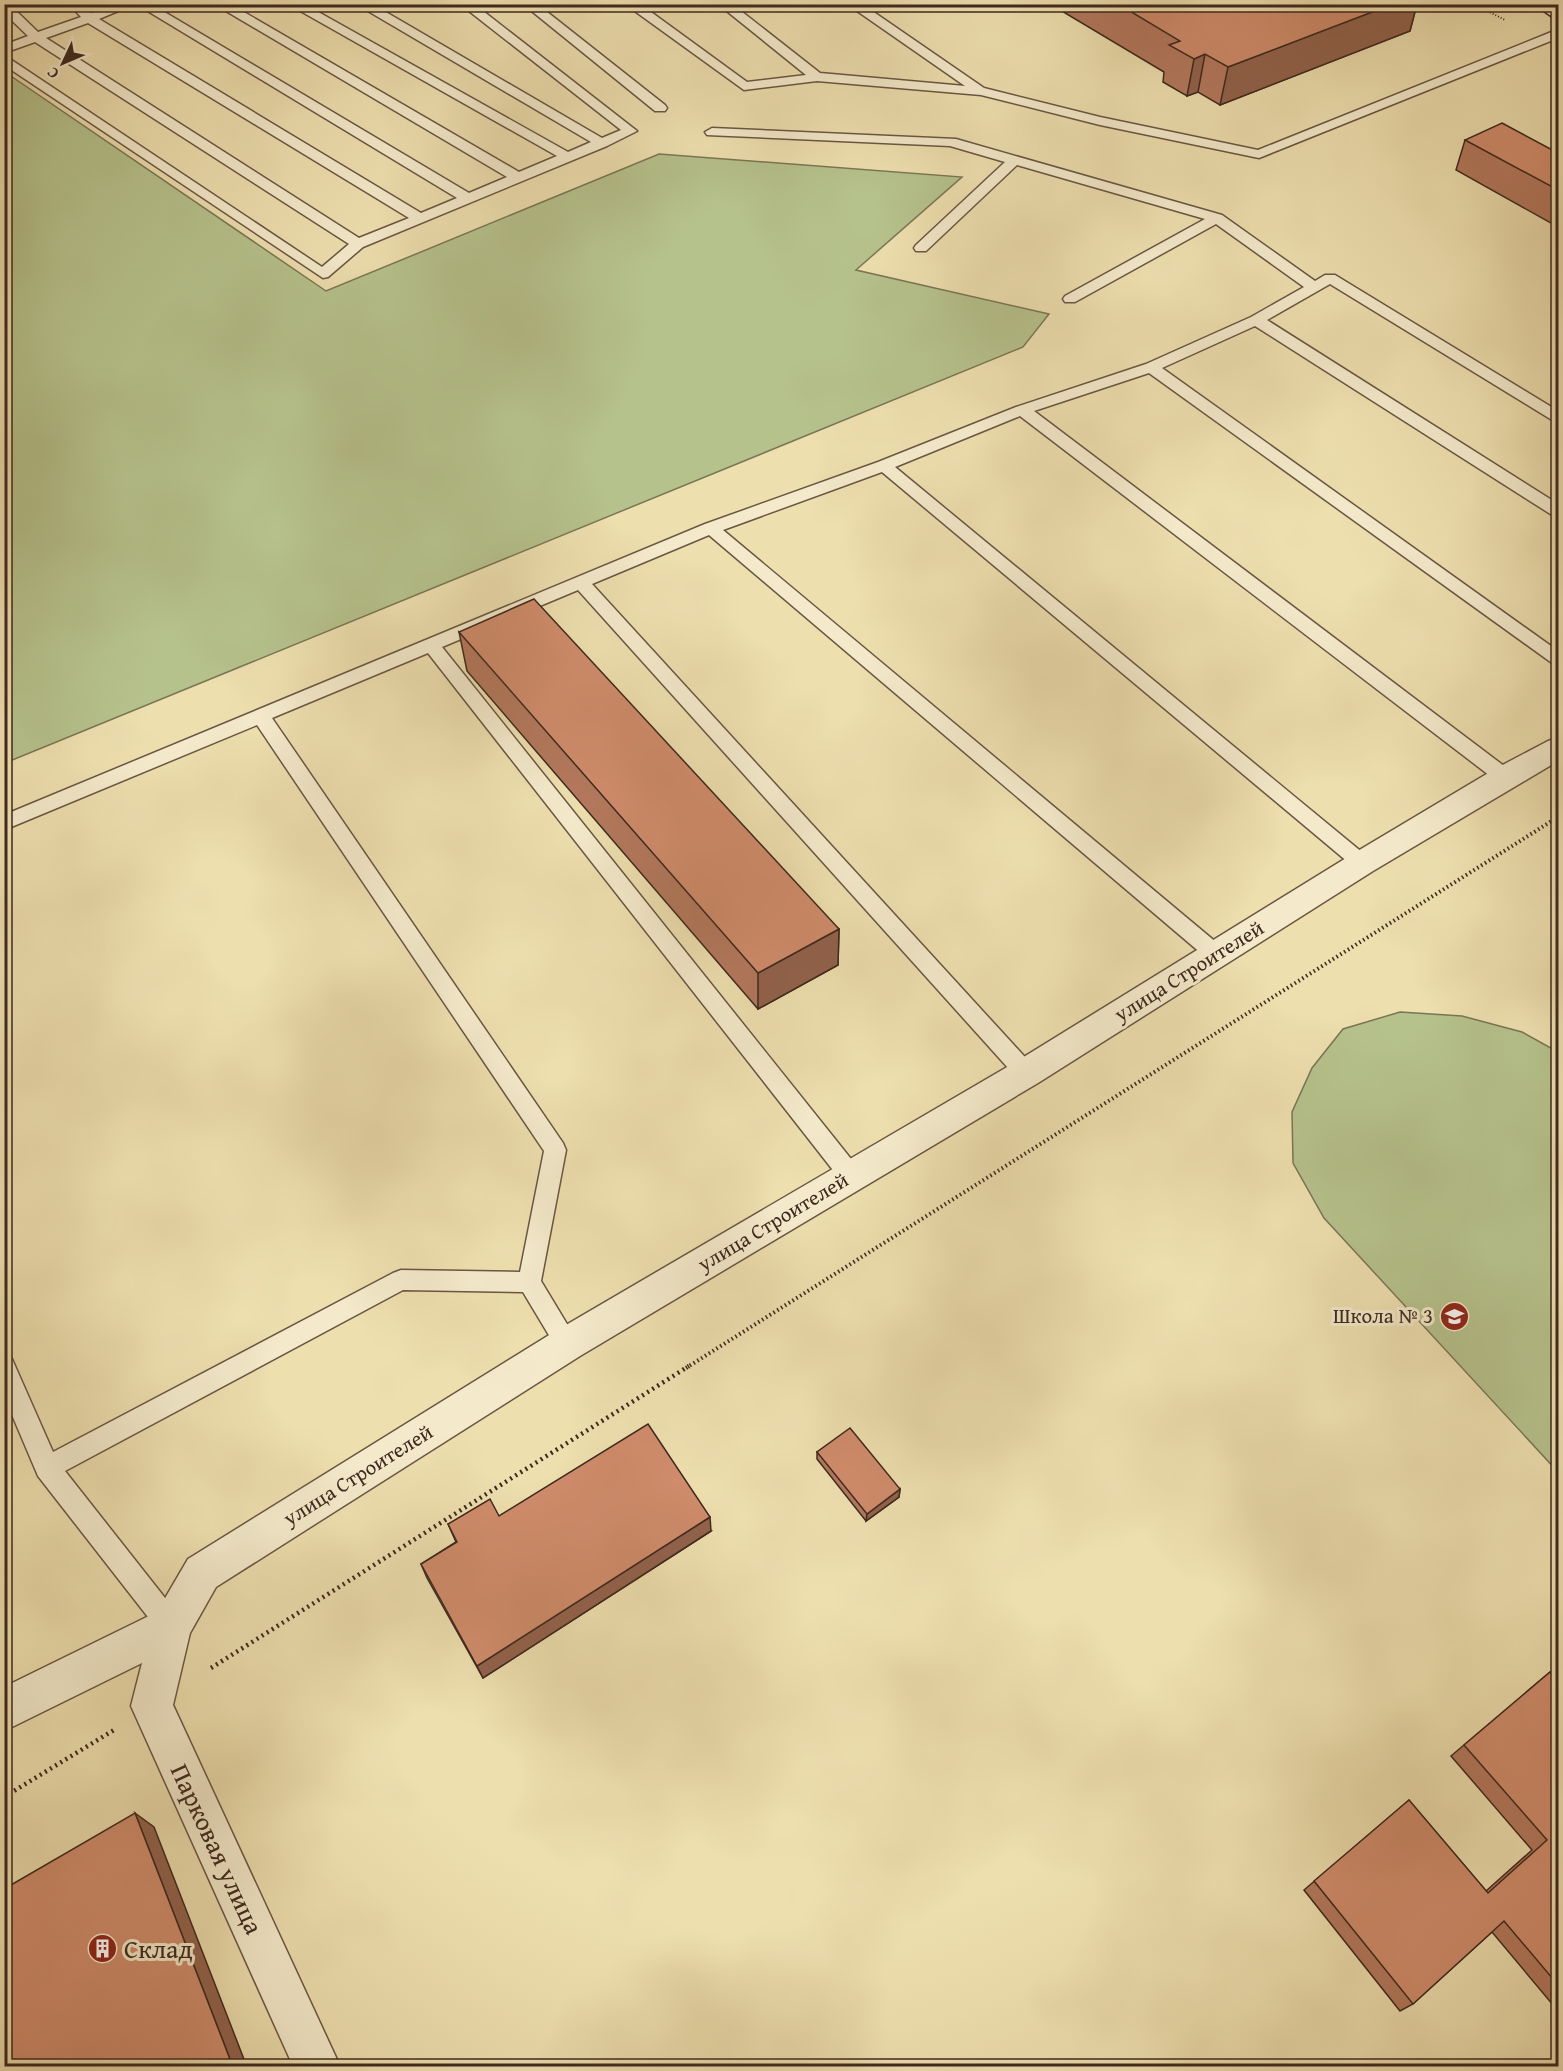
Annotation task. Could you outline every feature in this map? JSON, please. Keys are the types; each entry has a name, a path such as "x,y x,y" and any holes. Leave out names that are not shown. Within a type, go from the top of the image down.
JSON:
{"street":[{"path":"1543,4 1558,12"},
{"name":"улица Строителей","path":"171,1626 202,1573 567,1344 1026,1072 1362,863 1504,777 1558,748"},
{"path":"152,1706 171,1626"},
{"path":"4,1710 171,1626"},
{"name":"Парковая улица","path":"152,1706 317,2067"}],"lane":[{"path":"75,4 90,18 420,218"},
{"path":"4,49 129,4"},
{"path":"142,4 467,198"},
{"path":"220,4 517,177"},
{"path":"294,4 566,156"},
{"path":"362,4 602,143"},
{"path":"389,4 455,58"},
{"path":"4,59 322,274 358,244 630,131 466,4"},
{"path":"529,4 660,108"},
{"path":"631,4 744,86 818,77 981,91 1100,121 1259,154 1558,34"},
{"path":"724,4 818,77"},
{"path":"853,4 981,91"},
{"path":"4,6 36,37 358,244"},
{"path":"712,132 951,142 1217,218 1314,287"},
{"path":"921,248 1015,160"},
{"path":"1070,299 1217,218"},
{"path":"4,823 711,528 884,466 1022,410 1150,367 1256,320 1330,278 1558,417"},
{"path":"1256,320 1558,511"},
{"path":"1150,367 1558,659"},
{"path":"1022,410 1504,777"},
{"path":"884,466 1362,863"},
{"path":"711,528 1216,954"},
{"path":"581,582 1026,1072"},
{"path":"431,645 851,1176"},
{"path":"261,716 555,1150 529,1282 567,1344"},
{"path":"47,1468 402,1280 529,1282"},
{"path":"4,1367 47,1468 171,1626"}],"path":[{"path":"4,1797 152,1706 1558,817"}],"green space":[{"path":"5,72 326,291 659,154 962,177 856,270 1049,314 1023,347 5,763"},
{"path":"1400,1012 1462,1016 1522,1032 1558,1052 1558,1472 1324,1218 1293,1163 1292,1112 1312,1068 1343,1029"}],"building":[{"path":"1118,4 1393,4 1228,67 1205,54 1194,59 1169,45 1180,41"},
{"path":"1502,123 1558,153 1558,190 1465,140"},
{"path":"534,599 839,929 758,973 459,632"},
{"path":"648,1424 710,1517 477,1666 421,1564 457,1542 448,1524 490,1499 499,1516"},
{"path":"850,1428 900,1489 867,1514 817,1452"},
{"path":"1550,1672 1558,1681 1558,1985 1504,1921 1413,2004 1314,1881 1409,1800 1488,1893 1547,1840 1464,1745"},
{"name":"Склад","path":"135,1813 233,2067 11,2067 4,2046 4,1889"}],"place":[{"name":"Школа № 3","path":"1454,1316"},
{"name":"Склад","path":"103,1949"}]}
